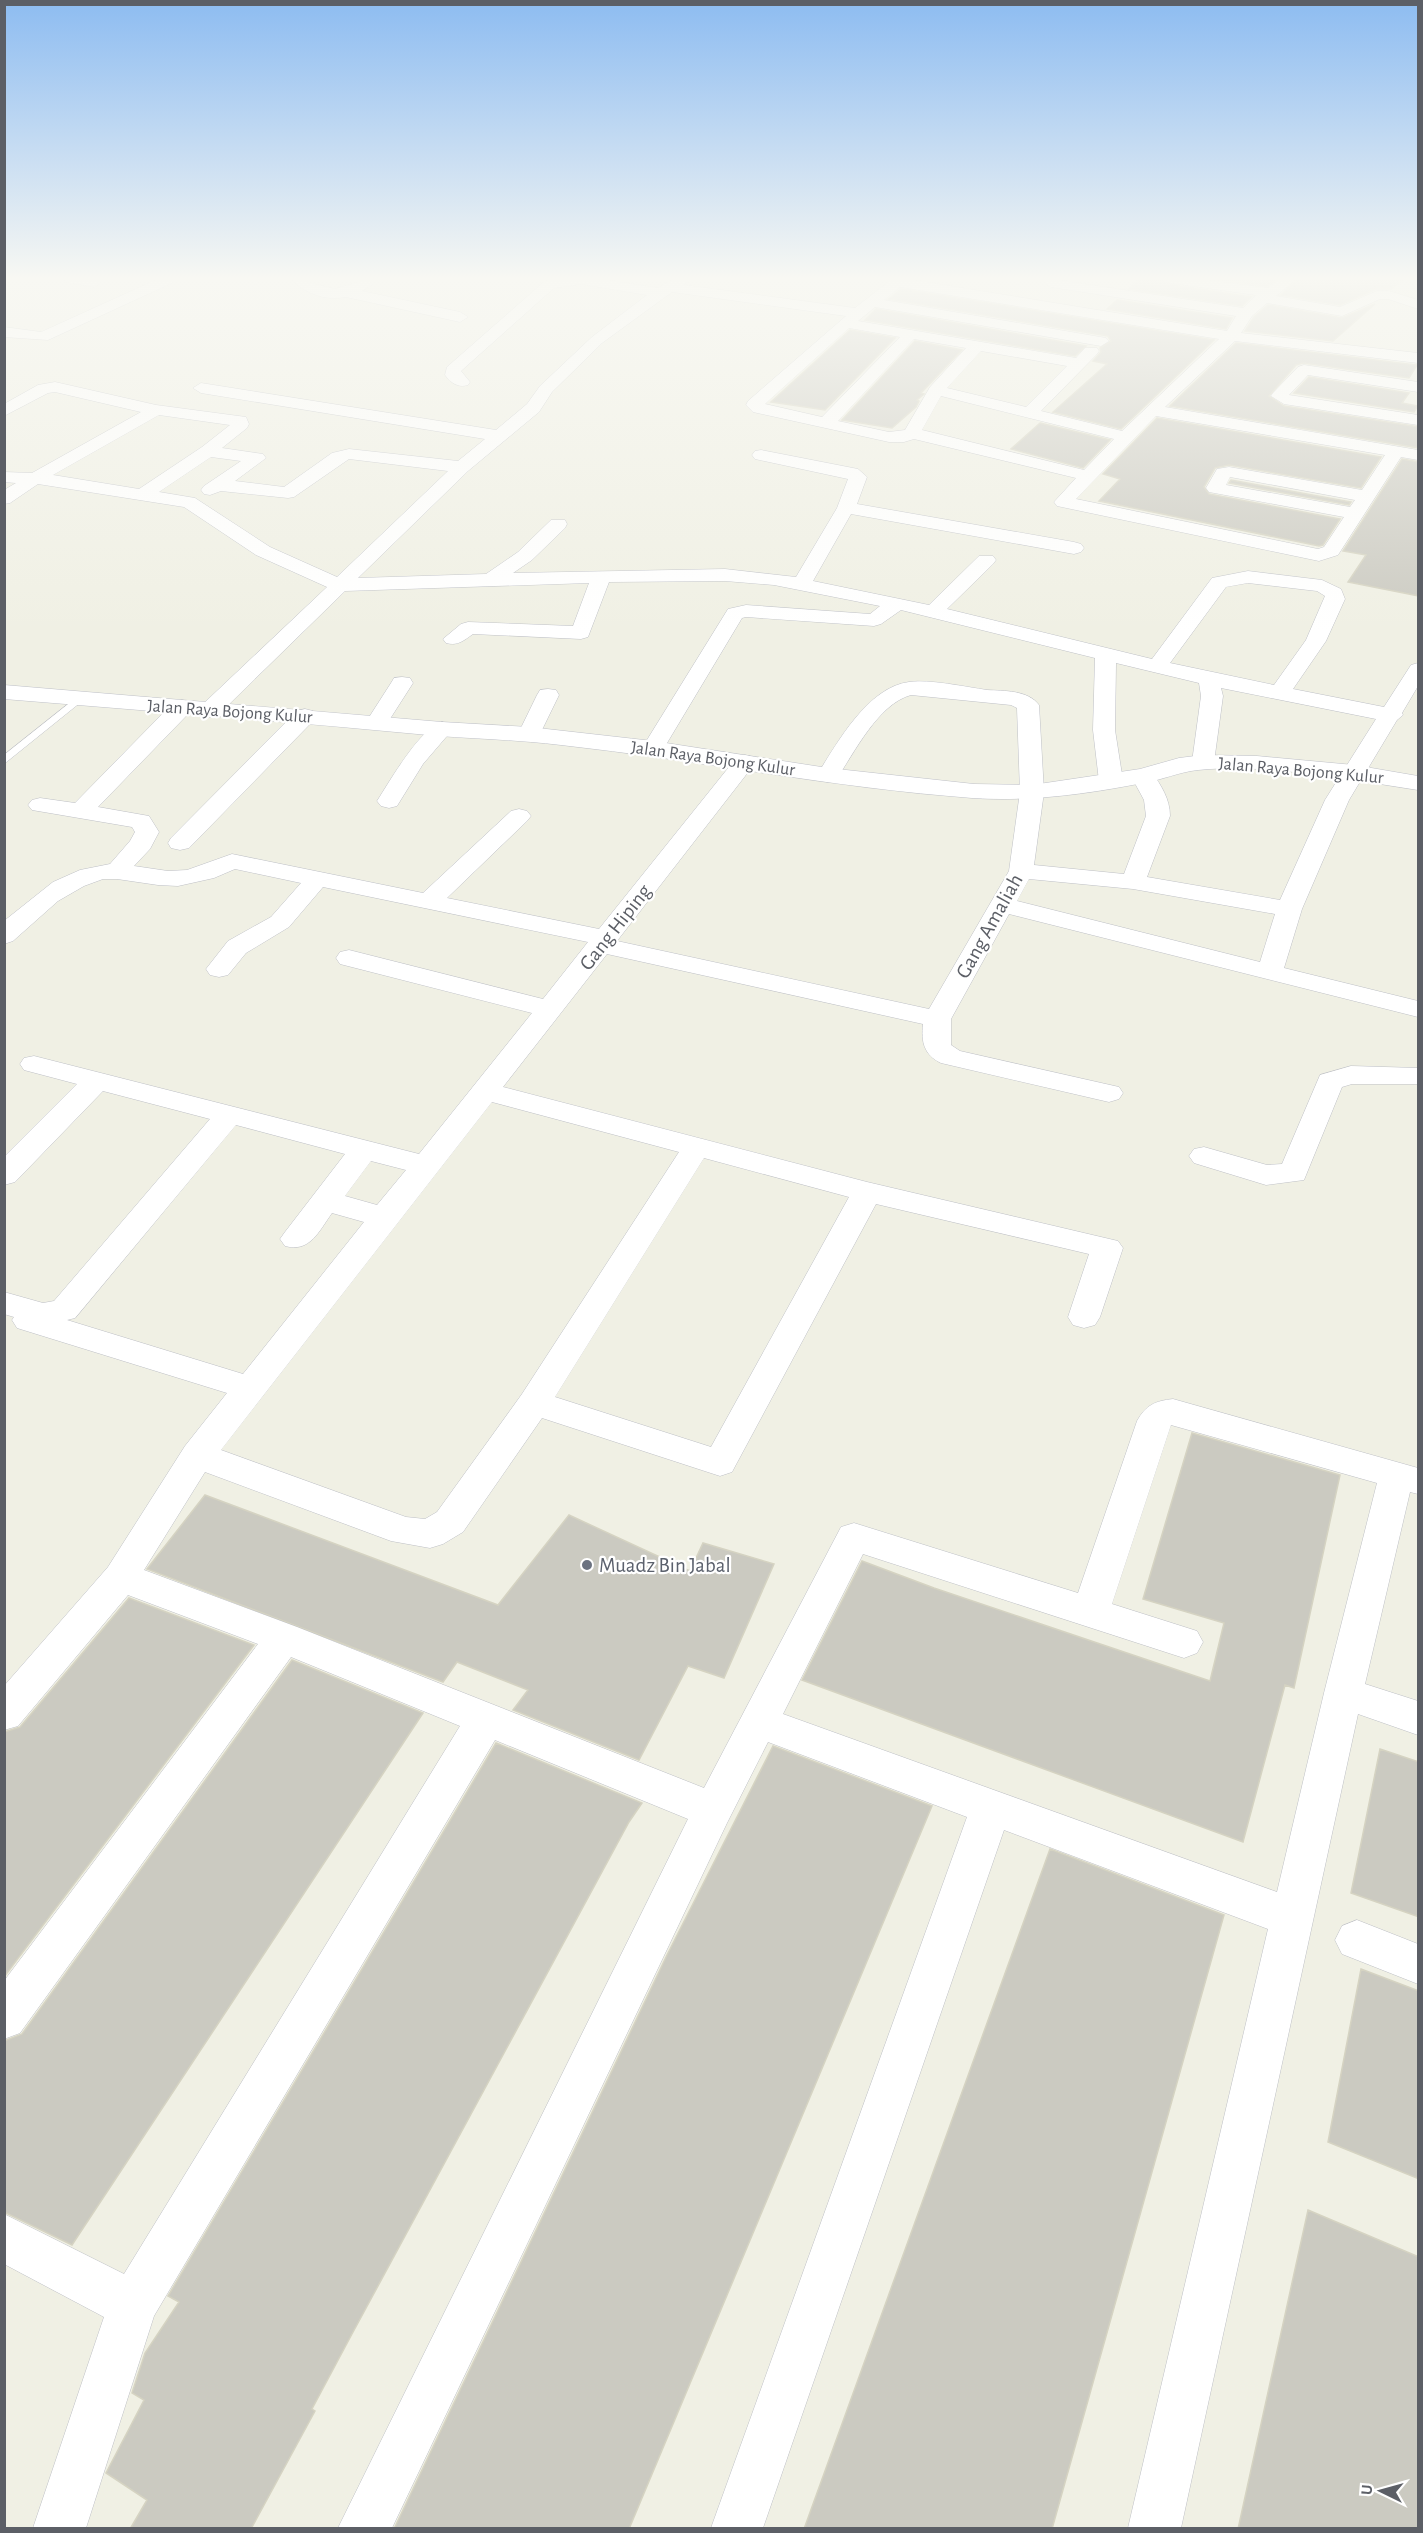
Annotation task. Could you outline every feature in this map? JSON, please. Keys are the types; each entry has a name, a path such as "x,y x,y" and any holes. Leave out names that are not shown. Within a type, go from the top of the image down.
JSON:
{"main road":[{"name":"Jalan Raya Bojong Kulur","path":"4,692 77,700 529,734 653,748 828,775 933,788 1032,792 1143,776 1179,765 1203,762 1257,763 1354,772 1419,783"}],"street":[{"path":"4,411 27,397"},
{"path":"103,397 156,410 240,421 241,424 208,451 143,494"},
{"path":"258,397 500,436"},
{"path":"210,710 462,467 533,408 540,397"},
{"path":"763,397 754,405 889,437 904,437 912,433 932,397"},
{"path":"825,422 852,397"},
{"path":"965,397 1127,436"},
{"path":"1030,413 1045,397"},
{"path":"1166,397 1063,502 1309,555 1325,554 1331,550 1368,497 1407,453 1419,434"},
{"path":"1281,397 1419,420"},
{"path":"4,500 35,478 156,410"},
{"path":"1152,410 1407,453"},
{"path":"912,433 1089,476"},
{"path":"189,502 220,485 257,458 208,451"},
{"path":"220,485 288,493 338,457 349,454 462,467"},
{"path":"761,455 852,473 858,477 846,508 801,585"},
{"path":"1356,514 1215,488 1223,473 1229,472 1368,497"},
{"path":"4,477 35,478 189,502 263,551 339,585 601,576 725,575 774,579 897,603 1209,679 1392,715"},
{"path":"846,508 1074,548"},
{"path":"492,579 534,548 558,524"},
{"path":"933,612 986,560"},
{"path":"453,639 468,628 581,633 601,576"},
{"path":"1158,665 1219,582 1248,577 1322,586 1330,589 1335,599 1316,641 1280,693"},
{"path":"653,748 735,613 746,611 874,620 897,603"},
{"path":"1106,653 1104,730 1111,781"},
{"path":"1270,972 1289,909 1328,819 1354,772 1419,669"},
{"path":"1203,762 1212,696 1209,679"},
{"path":"377,722 402,683"},
{"name":"Gang Amaliah","path":"828,775 858,727 899,689 910,688 1016,699 1026,703 1032,792 1021,871 937,1019"},
{"path":"529,734 548,695"},
{"path":"80,812 182,707"},
{"path":"180,843 306,716"},
{"path":"389,801 414,761 442,729"},
{"name":"Gang Hiping","path":"4,1714 121,1577 197,1455 745,762"},
{"path":"1133,882 1158,816 1159,807 1143,776"},
{"path":"40,805 141,821 147,832 141,844 117,871"},
{"path":"427,903 519,816"},
{"path":"4,936 59,889 80,879 102,872 117,871 159,878 185,878 210,874 232,861 603,941 937,1019 934,1041 938,1050 943,1054 1109,1093"},
{"path":"1021,871 1133,882 1289,909"},
{"path":"219,969 237,947 280,922 318,878"},
{"path":"1002,904 1419,1009"},
{"path":"349,958 550,1009"},
{"path":"34,1064 427,1167"},
{"path":"1204,1156 1266,1174 1293,1173 1330,1081 1351,1075 1417,1078 1419,1076"},
{"path":"4,1176 97,1080"},
{"path":"485,1091 867,1192 1107,1248 1084,1317"},
{"path":"4,1303 43,1314 64,1310 229,1115"},
{"path":"197,1455 404,1531 430,1534 450,1522 534,1403 696,1148"},
{"path":"296,1239 364,1150"},
{"path":"534,1403 720,1463 867,1192"},
{"path":"325,1202 386,1218"},
{"path":"4,1312 250,1388"},
{"path":"1090,1611 1154,1421 1161,1413 1173,1412 1408,1478 1343,1693 1155,2529"},
{"path":"364,2529 713,1809 854,1537 1184,1642"},
{"path":"121,1577 284,1638 713,1809"},
{"path":"4,2018 284,1638"},
{"path":"1343,1693 1419,1718"},
{"path":"60,2529 134,2305 486,1719"},
{"path":"759,1722 1293,1918"},
{"path":"737,2529 991,1807"},
{"path":"1357,1940 1419,1964"},
{"path":"4,2238 134,2305"}],"lane":[{"path":"4,761 77,700"}],"building":[{"path":"776,397 837,397 825,410 771,402"},
{"path":"863,397 920,397 917,400 919,401 916,407 892,428 842,420"},
{"path":"1070,397 1154,397 1121,429 1053,412"},
{"path":"1179,397 1271,397 1284,406 1419,427 1419,448 1170,406"},
{"path":"1321,397 1406,397 1402,403 1418,406 1414,412"},
{"path":"1157,418 1381,457 1361,488 1229,465 1215,468 1204,487 1209,494 1340,519 1323,545 1319,546 1099,501 1120,479 1103,474"},
{"path":"1040,423 1110,440 1083,468 1011,449"},
{"path":"1402,459 1419,462 1419,596 1348,582 1366,555 1343,551"},
{"path":"1231,480 1351,502 1349,505 1229,483"},
{"path":"1192,1433 1340,1475 1294,1688 1285,1685 1243,1842 802,1680 862,1561 934,1588 1210,1681 1224,1623 1143,1599"},
{"path":"205,1495 498,1605 569,1515 690,1571 703,1543 774,1564 724,1678 688,1666 639,1760 513,1710 528,1690 457,1662 443,1682 147,1569"},
{"path":"129,1598 254,1645 4,1977 4,1732 20,1727"},
{"path":"292,1660 423,1713 72,2245 4,2212 4,2041 22,2034"},
{"path":"496,1743 642,1803 629,1822 352,2334 312,2409 315,2411 251,2529 130,2529 147,2500 106,2473 144,2400 132,2393 145,2353 179,2302 168,2296"},
{"path":"773,1746 932,1806 629,2529 394,2529 667,1955"},
{"path":"1380,1749 1419,1762 1419,1917 1351,1893"},
{"path":"1050,1849 1224,1915 1052,2529 804,2529"},
{"path":"1361,1969 1419,1991 1419,2179 1328,2142"},
{"path":"1308,2210 1419,2257 1419,2529 1238,2529"}],"place":[{"name":"Muadz Bin Jabal","path":"587,1565"}]}
